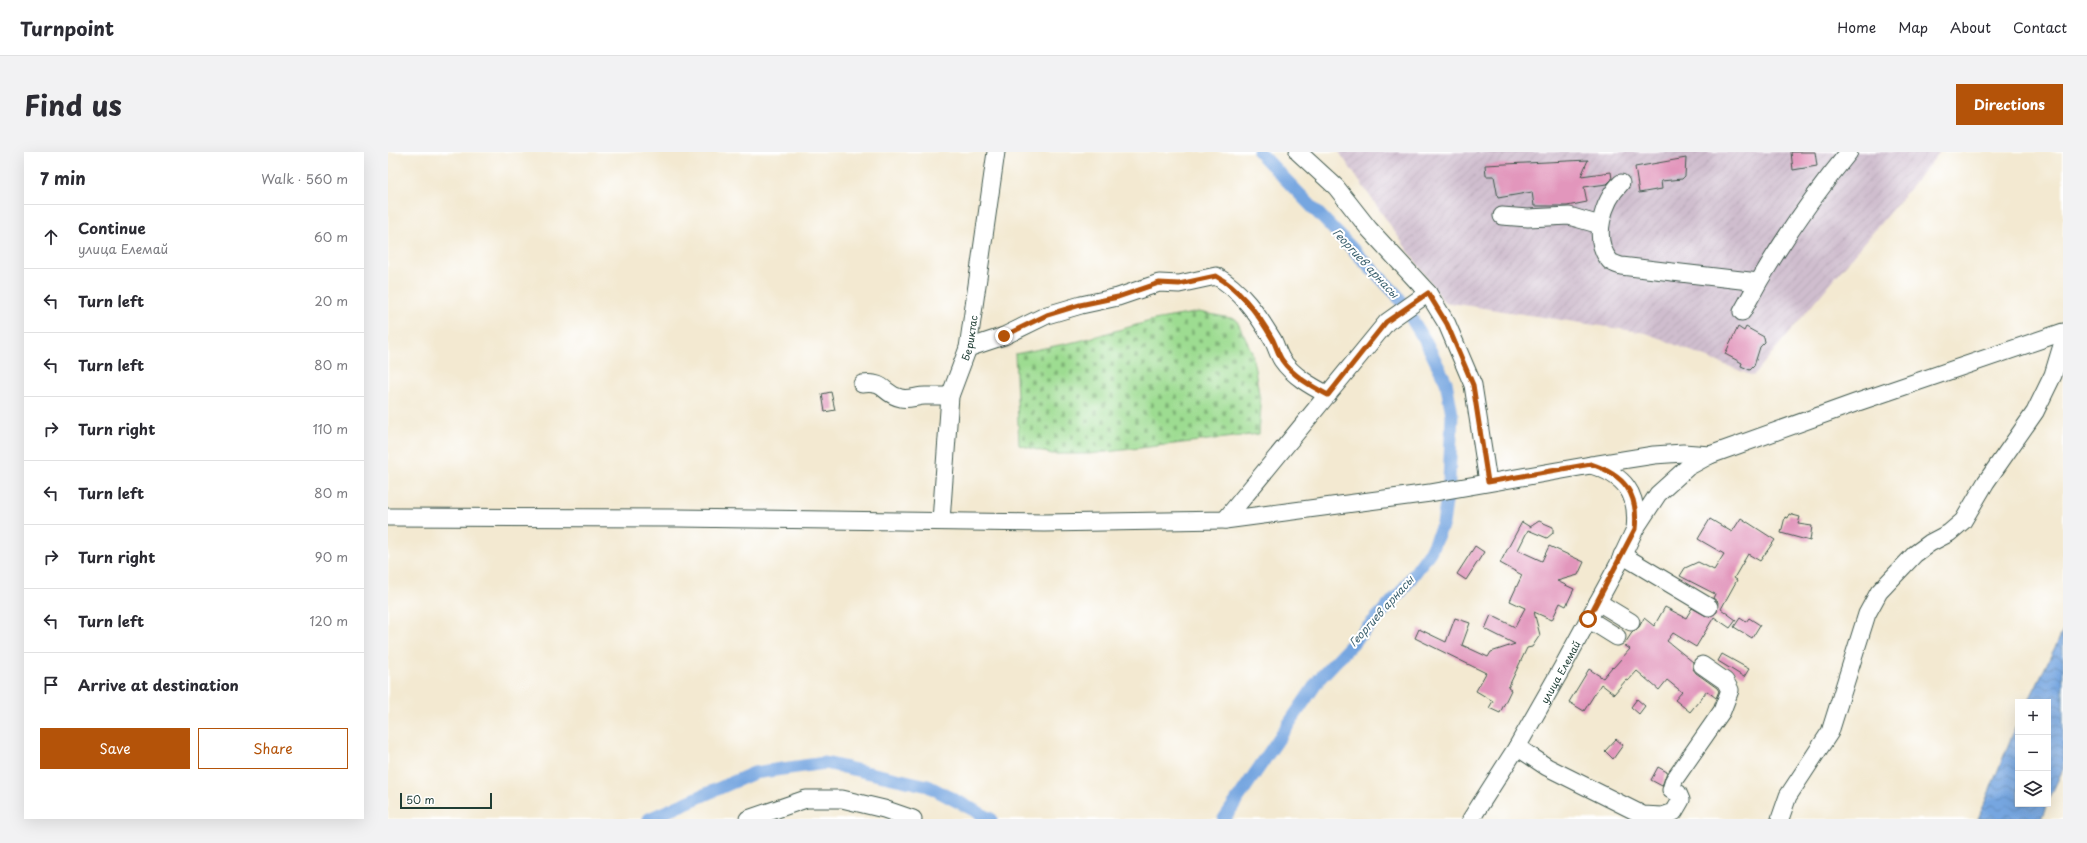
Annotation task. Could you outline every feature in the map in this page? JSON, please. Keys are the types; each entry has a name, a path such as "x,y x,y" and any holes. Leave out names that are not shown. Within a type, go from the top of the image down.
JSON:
{"street":[{"name":"Бериктас","path":"941,521 950,396 968,348 996,152"},
{"path":"1298,152 1336,187 1369,229 1426,294 1447,324 1473,385 1481,484"},
{"path":"1742,312 1778,248 1822,185 1849,152"},
{"path":"1621,183 1614,190 1600,225 1602,245 1610,261 1621,266 1758,282"},
{"path":"1502,216 1528,218 1569,216 1600,225"},
{"path":"968,348 1004,336 1047,315 1080,305 1118,297 1159,283 1179,284 1216,276 1231,284 1248,304 1263,323 1281,359 1290,369 1304,382 1328,395"},
{"path":"1225,520 1386,322 1426,294"},
{"name":"улица Елемай","path":"1471,819 1517,747 1598,602 1635,529 1658,494 1688,467 1710,455 1855,403 2063,332"},
{"path":"1780,819 1788,796 1830,732 1867,614 1879,592 1915,554 1930,543 1948,533 1963,521 1986,482 2035,412 2053,375 2063,342"},
{"path":"862,384 873,383 883,387 892,396 903,399 924,396 950,396"},
{"path":"388,517 1059,523 1225,520 1430,493 1591,464 1684,453 1710,455"},
{"path":"1591,464 1606,470 1617,477 1629,488 1634,500 1636,517 1635,529"},
{"path":"1622,556 1709,607"},
{"path":"1598,602 1631,622"},
{"path":"1588,619 1617,637"},
{"path":"1517,747 1547,767 1643,815 1662,816 1674,812 1681,800 1678,793 1671,790 1674,780 1722,711 1730,690 1725,681 1702,665"},
{"path":"748,819 806,799 842,799 884,809 913,819"}],"shaded area":[{"path":"1339,152 1940,152 1753,376 1646,333 1444,302"}],"green space":[{"path":"1199,312 1236,319 1252,352 1261,406 1259,434 1089,454 1052,454 1019,445 1015,354 1079,341 1154,320"}],"water":[{"path":"2063,631 2063,769 2051,795 2051,699 2029,699"},
{"path":"2015,728 2015,807 2046,807 2041,819 1978,819"}],"building":[{"path":"1791,152 1815,152 1817,166 1793,170"},
{"path":"1686,158 1685,176 1682,179 1661,181 1662,189 1639,193 1635,167"},
{"path":"1588,160 1581,176 1611,172 1612,179 1607,184 1584,187 1587,202 1567,206 1534,206 1532,192 1498,198 1494,176 1486,176 1485,165"},
{"path":"1738,327 1744,331 1746,327 1764,337 1765,342 1760,347 1754,366 1750,370 1741,366 1742,363 1725,354"},
{"path":"831,392 835,410 825,412 822,394"},
{"path":"1789,514 1800,517 1798,524 1812,526 1810,541 1781,533 1785,517 1788,518"},
{"path":"1741,518 1775,540 1760,561 1748,554 1734,578 1737,580 1721,609 1736,620 1730,628 1714,617 1696,647 1673,633 1667,641 1693,662 1693,669 1696,673 1717,688 1719,691 1716,698 1707,691 1690,712 1675,700 1682,692 1667,680 1659,690 1637,671 1628,681 1626,680 1614,694 1601,684 1584,711 1569,702 1589,669 1603,678 1630,649 1624,645 1633,631 1639,627 1644,618 1654,626 1665,607 1686,618 1692,608 1708,617 1717,612 1718,602 1713,598 1715,594 1680,576 1685,568 1698,562 1714,570 1724,554 1698,539 1710,519 1732,532"},
{"path":"1539,521 1553,527 1553,533 1547,538 1528,530 1518,550 1542,561 1549,546 1584,562 1578,575 1557,581 1574,589 1566,606 1560,603 1552,620 1534,612 1540,635 1532,647 1527,648 1508,688 1511,690 1500,713 1489,708 1493,701 1476,691 1486,673 1415,638 1419,629 1446,642 1455,618 1470,623 1462,645 1488,657 1491,652 1515,644 1485,629 1491,615 1515,627 1525,608 1510,601 1522,575 1500,563 1522,522 1530,527"},
{"path":"1475,546 1484,552 1466,580 1457,574"},
{"path":"1740,618 1746,622 1749,618 1760,625 1752,638 1734,627"},
{"path":"1722,654 1749,669 1744,677 1718,661"},
{"path":"1637,699 1645,706 1639,714 1631,707"},
{"path":"1616,739 1623,745 1613,759 1605,751"},
{"path":"1658,767 1667,772 1662,786 1651,780"}],"waterway":[{"name":"Георгиев арнасы","path":"1224,819 1320,678 1401,592 1430,552 1443,524 1449,481 1452,414 1446,382 1426,342 1397,295 1259,152"},
{"path":"649,819 754,773 825,763 928,786 991,819"}],"route":[{"path":"1004,336 1047,315 1080,305 1118,297 1159,283 1179,284 1201,278 1216,276 1231,284 1248,304 1263,323 1274,342 1281,359 1290,369 1304,382 1328,395 1386,322 1428,293 1447,324 1473,385 1488,482 1591,464 1606,470 1617,477 1629,488 1634,500 1636,517 1635,529 1618,565 1588,619"}]}
